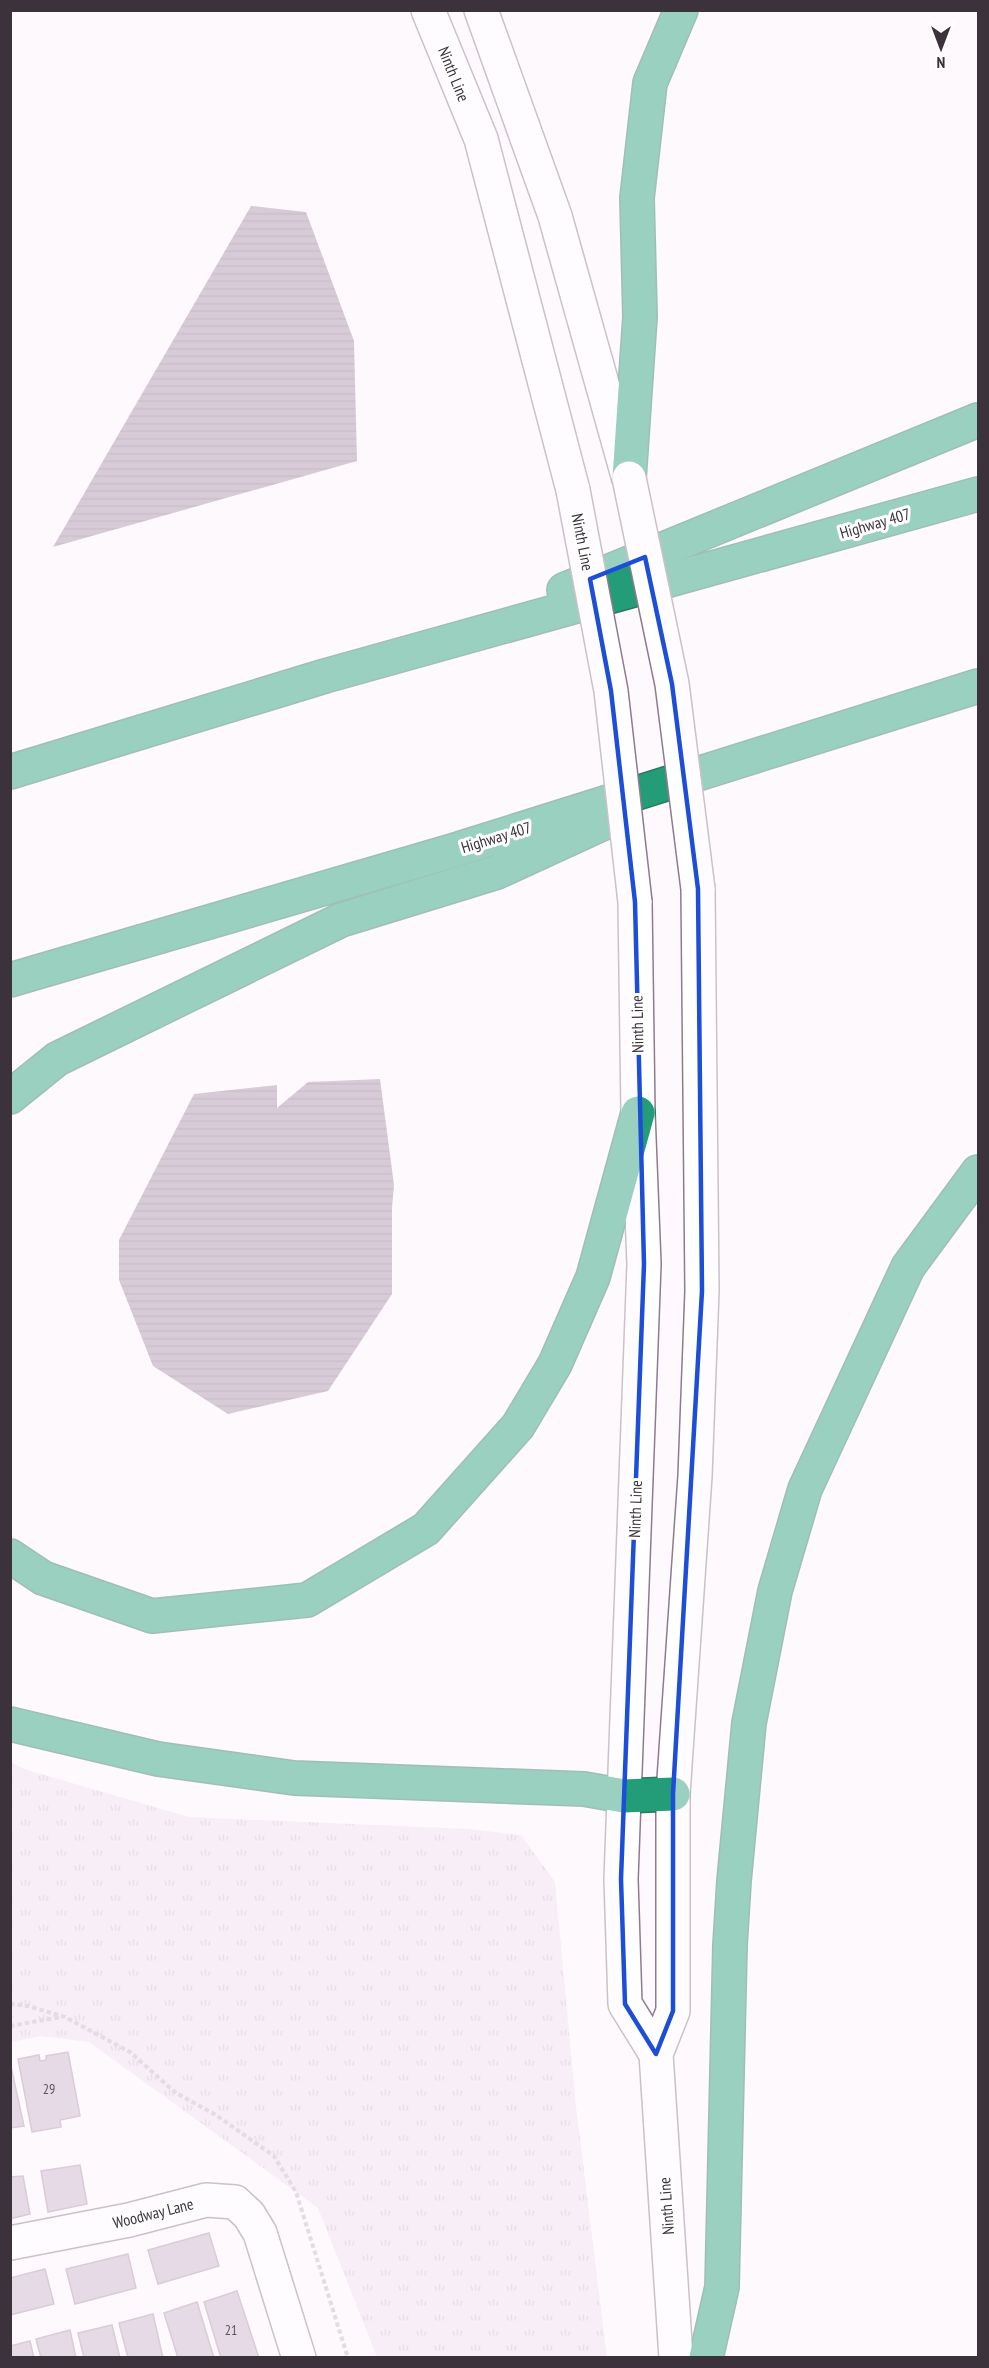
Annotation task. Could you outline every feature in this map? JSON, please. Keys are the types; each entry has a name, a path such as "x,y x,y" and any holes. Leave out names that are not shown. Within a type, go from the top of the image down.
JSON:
{"highway":[{"path":"628,478 640,317 638,187 650,83 681,10"},
{"path":"325,676 481,624 978,420"},
{"name":"Highway 407","path":"10,772 325,676 978,494"},
{"name":"Highway 407","path":"10,980 452,850 978,686"},
{"path":"10,1097 57,1059 341,920 497,872 749,757"},
{"path":"10,1556 43,1578 152,1616 307,1600 426,1529 518,1426 555,1364 593,1277 638,1113"},
{"path":"706,2358 722,2287 730,1945 734,1881 749,1723 776,1591 805,1490 908,1267 978,1172"},
{"path":"10,1724 158,1760 294,1778 584,1789 624,1796 673,1794"}],"main road":[{"name":"Ninth Line","path":"428,10 481,139 573,490 611,691 635,902 638,1113 644,1264 621,1879 625,2004 656,2054"},
{"name":"Ninth Line","path":"481,10 555,216 628,478 672,684 698,889 702,1291 695,1476 673,1794 673,2012 656,2054 676,2358"},
{"name":"Woodway Lane","path":"10,2244 129,2220 206,2200 235,2202 249,2215 260,2233 299,2358"}],"path":[{"path":"10,2004 28,2006 65,2017 130,2052 176,2093 216,2115 274,2156 296,2192 348,2358"},
{"path":"10,2026 65,2017"}],"highlighted area":[{"path":"645,557 672,684 698,889 702,1291 673,1794 673,2011 656,2054 625,2004 621,1879 644,1264 635,902 611,691 590,579"}],"green space":[{"path":"11,1762 24,1769 189,1817 468,1829 521,1835 555,1882 576,2107 607,2357 377,2357 318,2208 89,2042 41,2036 11,2042"}],"shaded area":[{"path":"251,206 306,212 354,341 357,461 53,547"},
{"path":"380,1079 394,1185 392,1294 328,1391 228,1414 153,1366 119,1280 119,1240 194,1094 277,1085 277,1108 308,1082"}],"building":[{"path":"68,2052 80,2116 60,2120 61,2127 32,2132 18,2059 39,2055 40,2061 46,2060 46,2056"},
{"path":"10,2062 24,2126 10,2128"},
{"path":"80,2165 87,2204 48,2212 41,2171"},
{"path":"23,2176 30,2214 10,2219 10,2177"},
{"path":"209,2233 219,2266 158,2284 148,2250"},
{"path":"128,2254 136,2288 75,2304 66,2269"},
{"path":"45,2269 54,2304 10,2315 10,2278"},
{"path":"237,2291 259,2358 221,2358 204,2302"},
{"path":"197,2302 214,2358 178,2358 164,2313"},
{"path":"153,2314 163,2358 128,2358 119,2323"},
{"path":"112,2325 120,2358 84,2358 78,2333"},
{"path":"70,2330 76,2358 41,2358 36,2339"},
{"path":"30,2341 34,2358 10,2358 10,2346"}]}
